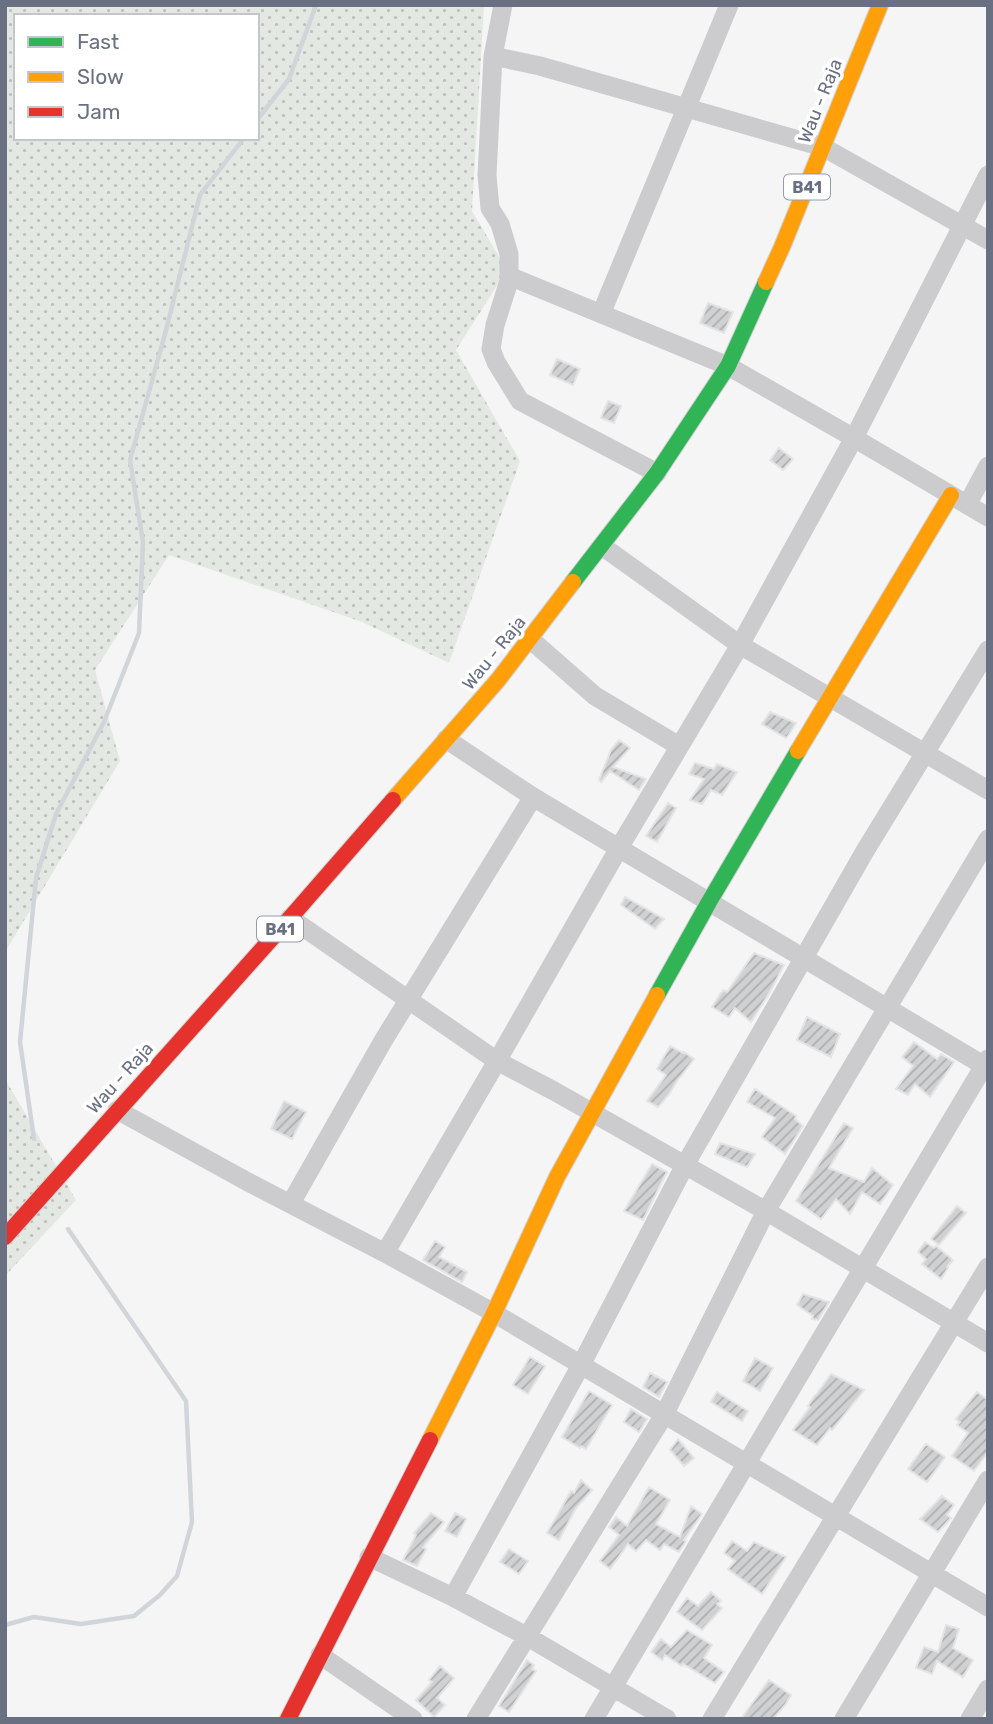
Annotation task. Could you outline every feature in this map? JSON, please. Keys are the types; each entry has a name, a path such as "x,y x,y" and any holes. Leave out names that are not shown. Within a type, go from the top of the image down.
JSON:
{"main road":[{"name":"Wau - Raja","path":"5,1237 498,680 657,473 729,366 782,247 880,5"},
{"path":"288,1719 494,1313 557,1177 709,902 775,789 830,697 959,500"}],"street":[{"path":"503,5 492,56 488,175 490,208 500,224 509,254 509,281 495,325 491,349 495,362 520,401 657,473"},
{"path":"601,314 729,5"},
{"path":"492,56 540,66 823,147 988,240"},
{"path":"385,1253 619,848 740,645 855,438 988,175"},
{"path":"509,276 729,366 988,517"},
{"path":"959,500 988,466"},
{"path":"602,546 740,645 988,790"},
{"path":"530,639 595,696 679,746"},
{"path":"453,1597 581,1365 685,1165 865,850 988,650"},
{"path":"446,739 533,797 986,1064 594,1719"},
{"path":"291,1203 352,1094 533,797"},
{"path":"476,1719 664,1415 766,1211 988,839"},
{"path":"290,918 498,1061 766,1211 988,1343"},
{"path":"117,1110 494,1313 988,1607"},
{"path":"712,1719 988,1267"},
{"path":"844,1719 988,1480"},
{"path":"369,1557 528,1637 667,1719"},
{"path":"320,1655 414,1719"},
{"path":"970,1719 988,1689"}],"shaded area":[{"path":"5,5 484,5 472,211 507,270 456,350 520,461 449,663 362,622 169,555 95,670 120,761 5,952"},
{"path":"5,1079 76,1200 5,1276"}],"building":[{"path":"708,303 733,312 724,333 700,323"},
{"path":"557,359 580,369 573,385 550,375"},
{"path":"608,401 621,406 614,423 601,418"},
{"path":"779,448 793,459 783,470 770,460"},
{"path":"770,712 796,723 786,738 762,724"},
{"path":"619,740 630,748 613,767 646,779 639,790 610,771 601,782 599,780 611,750"},
{"path":"695,763 714,769 717,764 737,772 722,795 711,790 702,804 690,800 704,779 689,774"},
{"path":"668,803 676,808 657,842 646,836"},
{"path":"625,897 664,919 655,929 621,905"},
{"path":"754,953 784,965 751,1022 735,1008 729,1017 712,1007 723,990 727,992"},
{"path":"807,1017 840,1034 831,1057 797,1040"},
{"path":"914,1042 937,1059 941,1054 954,1062 930,1097 915,1084 908,1095 896,1089 913,1066 902,1057"},
{"path":"670,1046 694,1059 658,1107 647,1101 666,1075 657,1069"},
{"path":"755,1089 796,1116 795,1119 803,1126 785,1154 762,1137 775,1118 747,1102"},
{"path":"284,1101 306,1112 292,1139 271,1129"},
{"path":"844,1123 853,1128 829,1168 864,1182 872,1168 893,1185 880,1204 862,1192 850,1214 836,1199 821,1219 796,1201"},
{"path":"720,1143 755,1154 747,1167 715,1154"},
{"path":"652,1164 667,1172 643,1220 624,1211"},
{"path":"957,1206 966,1213 939,1245 931,1239"},
{"path":"435,1241 445,1247 439,1257 467,1272 462,1282 423,1260"},
{"path":"925,1242 934,1248 936,1246 953,1260 941,1279 922,1264 926,1259 918,1252"},
{"path":"803,1294 829,1302 818,1320 812,1319 813,1316 797,1305"},
{"path":"530,1357 545,1366 528,1394 513,1385"},
{"path":"755,1358 773,1368 760,1391 743,1381"},
{"path":"650,1373 667,1382 659,1397 643,1387"},
{"path":"831,1374 864,1390 817,1445 793,1430"},
{"path":"589,1391 612,1405 586,1449 562,1437"},
{"path":"717,1392 748,1411 742,1421 711,1402"},
{"path":"977,1392 988,1400 988,1452 974,1471 952,1456 968,1433 957,1425 960,1422 956,1419"},
{"path":"631,1409 647,1419 639,1432 624,1422"},
{"path":"678,1439 694,1458 684,1466 670,1450"},
{"path":"926,1444 945,1457 927,1482 908,1469"},
{"path":"581,1480 592,1490 576,1508 559,1540 547,1533 571,1491 574,1493"},
{"path":"649,1487 670,1500 656,1524 680,1537 691,1506 702,1514 679,1552 664,1544 660,1550 646,1540 636,1551 628,1544 610,1569 600,1561 619,1535 609,1527 616,1517 627,1526"},
{"path":"942,1496 954,1505 947,1515 951,1518 938,1532 920,1519"},
{"path":"431,1513 444,1522 423,1547 426,1549 417,1566 403,1560 416,1535 414,1533"},
{"path":"455,1513 466,1519 457,1537 445,1531"},
{"path":"732,1541 747,1551 754,1542 786,1557 762,1594 728,1569 735,1561 724,1553"},
{"path":"509,1549 528,1561 519,1574 500,1562"},
{"path":"711,1592 721,1601 717,1604 722,1608 702,1630 677,1612 687,1598 698,1606"},
{"path":"946,1625 959,1629 953,1648 973,1660 963,1677 937,1661 932,1674 916,1668 924,1647 938,1652"},
{"path":"687,1630 712,1645 704,1658 724,1672 715,1683 665,1655 662,1660 651,1652 661,1639 671,1647"},
{"path":"527,1660 534,1665 532,1669 536,1671 509,1712 499,1706"},
{"path":"440,1666 454,1678 437,1698 445,1705 434,1717 416,1700 432,1682 429,1680"},
{"path":"769,1680 791,1695 786,1704 773,1719 741,1719"}],"waterway":[{"path":"259,117 289,79 316,5"},
{"path":"34,1139 20,1042 36,878 56,814 104,722 139,633 143,542 130,460 200,195 242,140"},
{"path":"5,1625 34,1617 81,1624 134,1616 160,1595 177,1576 192,1522 186,1401 68,1229"}],"traffic: fast":[{"path":"573,582 657,473 728,366 766,282"},
{"path":"657,995 798,751"}],"traffic: slow":[{"path":"766,282 880,5"},
{"path":"798,751 951,495"},
{"path":"393,800 498,680 573,582"},
{"path":"430,1440 494,1313 557,1177 657,995"}],"traffic: jam":[{"path":"5,1237 393,800"},
{"path":"288,1719 430,1440"}]}
